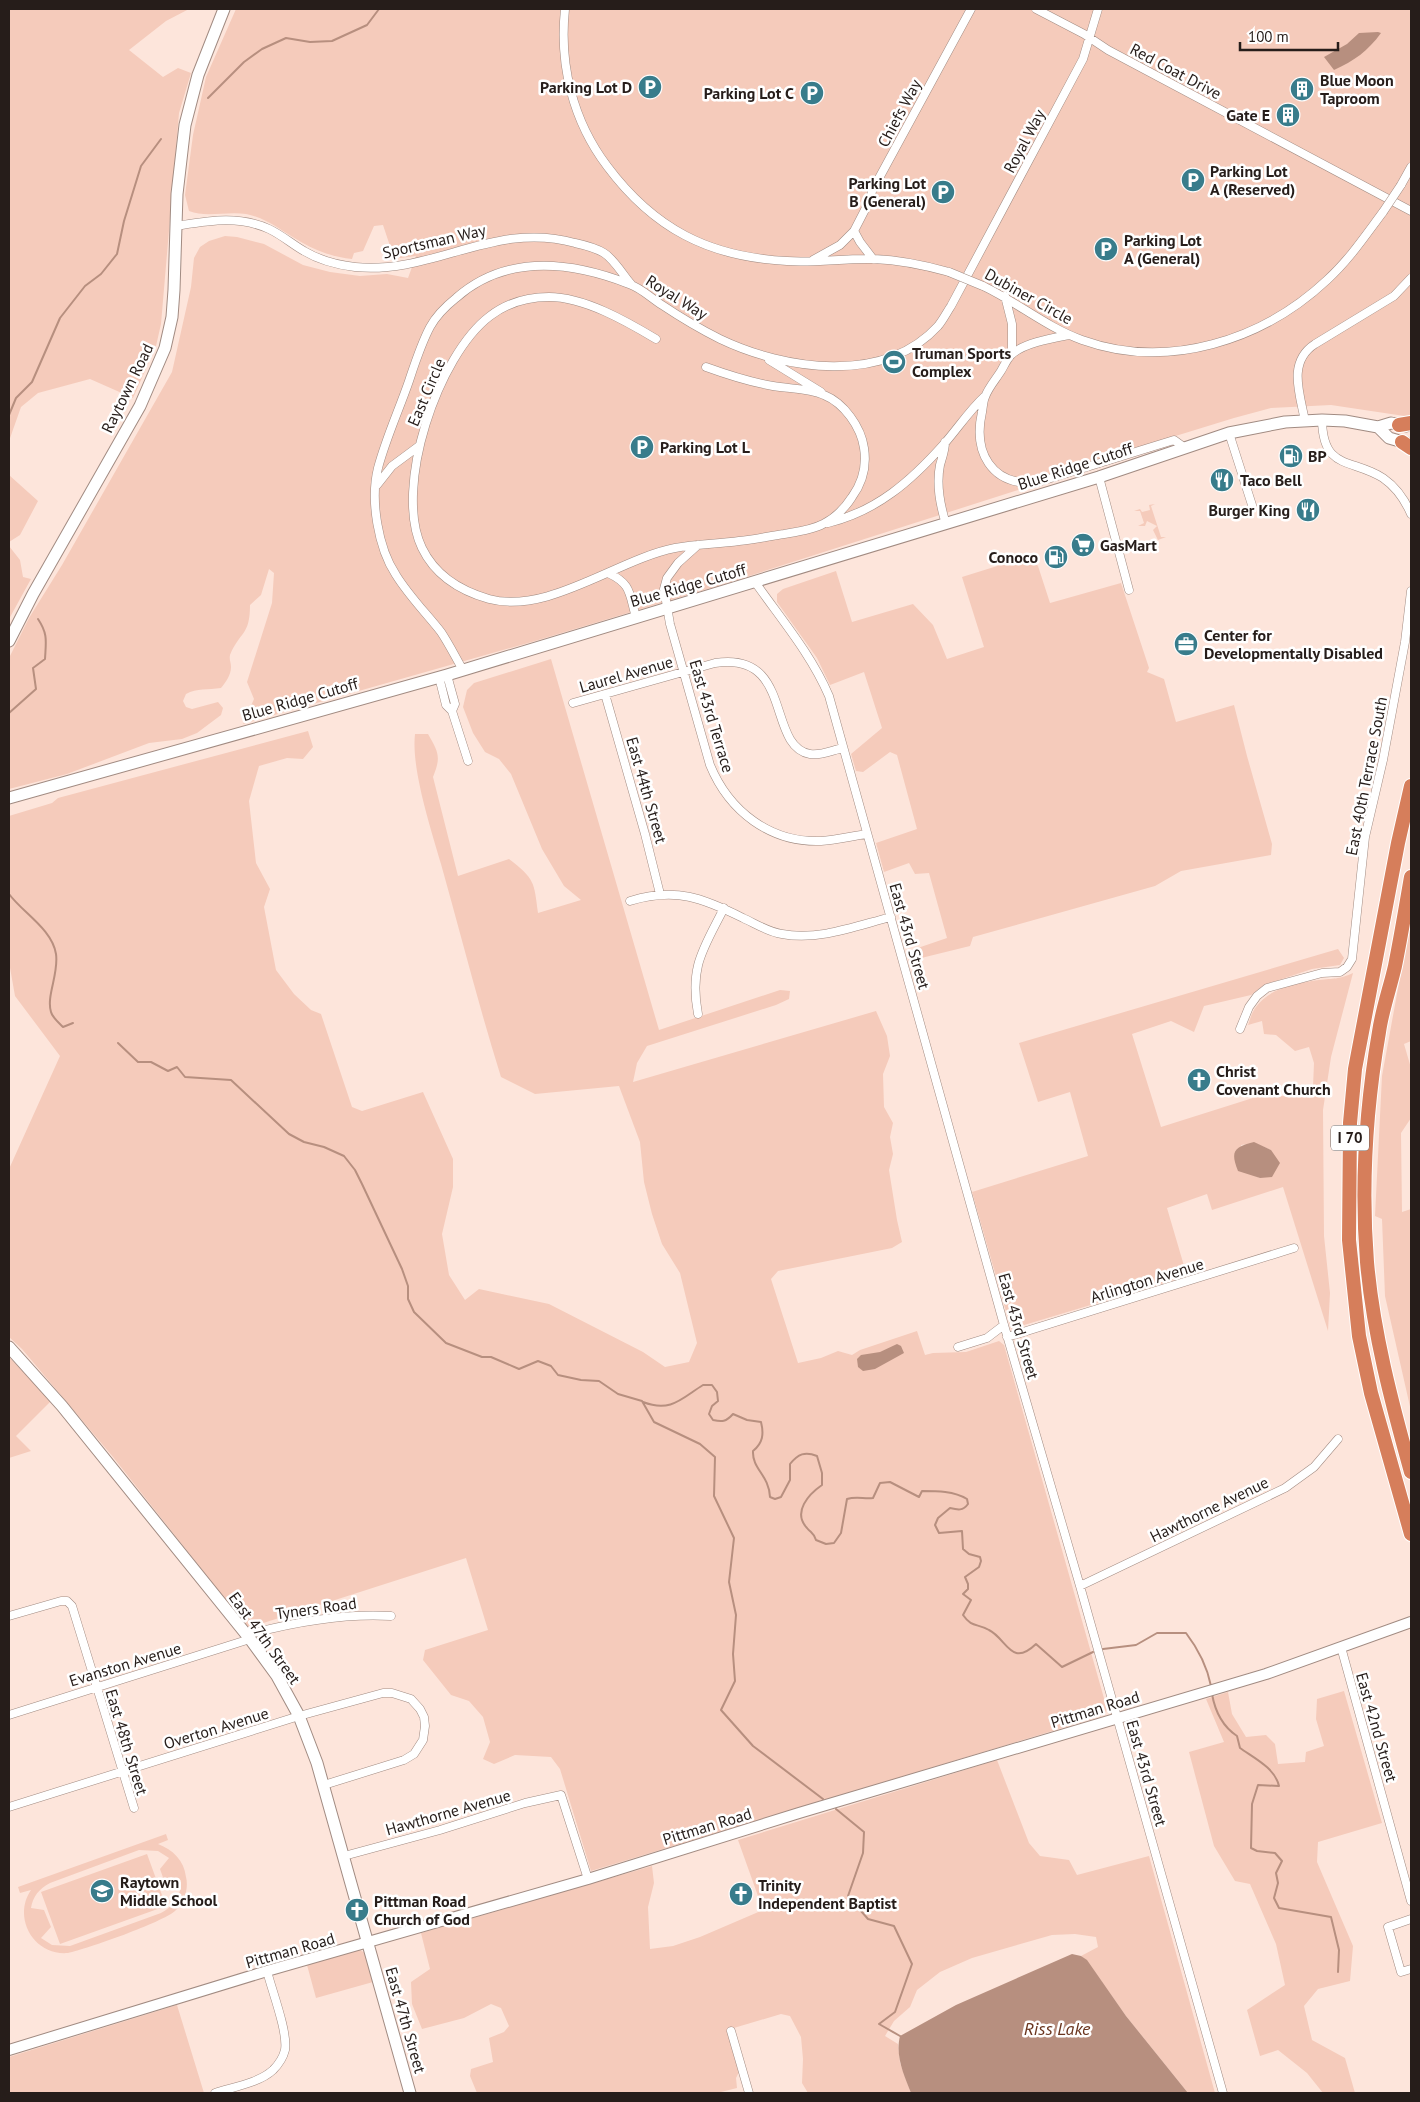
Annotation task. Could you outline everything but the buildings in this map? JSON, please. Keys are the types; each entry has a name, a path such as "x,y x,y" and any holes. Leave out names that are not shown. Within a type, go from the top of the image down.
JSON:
{"highway":[{"name":"I 70","path":"1411,786 1398,843 1355,1069 1350,1123 1349,1205 1349,1240 1359,1336 1371,1394 1411,1534"},
{"name":"I 70","path":"1411,877 1395,967 1379,1030 1371,1084 1365,1160 1365,1208 1367,1262 1376,1318 1386,1372 1411,1472"}],"main road":[{"name":"Raytown Road","path":"9,641 33,594 140,406 165,348 172,317 177,194 185,125 198,75 224,9"},
{"name":"Blue Ridge Cutoff","path":"9,798 443,676 1099,477 1229,434 1285,422 1305,420 1345,421 1378,427 1391,423 1407,425"},
{"name":"Blue Ridge Cutoff","path":"1378,427 1389,438 1408,445"},
{"name":"East 47th Street","path":"9,1347 62,1406 248,1637 277,1676 299,1716 318,1763 410,2093"}],"street":[{"name":"Dubiner Circle","path":"565,9 563,32 565,64 576,107 594,148 636,202 676,231 707,246 747,257 787,261 873,259 918,263 949,272 983,286 1005,296 1039,319 1069,335 1101,346 1135,352 1188,351 1232,339 1255,329 1283,313 1322,285 1352,253 1383,212 1411,167"},
{"name":"Chiefs Way","path":"810,261 840,245 854,231 870,200 872,191 971,9"},
{"name":"Red Coat Drive","path":"1036,9 1108,50 1411,212"},
{"name":"Royal Way","path":"462,670 442,634 395,574 383,549 377,524 378,470 431,326 446,307 465,290 487,277 512,268 538,266 568,268 631,284 670,311 719,338 762,356 800,364 833,366 891,358 916,344 938,326 951,306 1084,59 1098,9"},
{"name":"Sportsman Way","path":"176,226 214,220 242,220 271,230 306,252 326,261 370,268 407,265 509,238 545,236 583,245 605,253 631,284"},
{"path":"854,231 873,259"},
{"path":"1305,420 1297,375 1300,359 1305,352 1394,296 1411,278"},
{"path":"1005,296 1012,324 1012,354"},
{"name":"East Circle","path":"656,339 614,316 567,299 537,297 508,305 482,322 460,350 429,412 418,446 413,488 414,524 422,550 443,576 468,593 497,601 530,600 563,592 638,558 674,548 741,541 797,532 823,525 845,508 864,476 866,456 863,442 854,420 826,396 802,378 762,356"},
{"path":"823,525 850,518 899,489 945,442 969,411 984,397 1012,354 1037,342 1069,335"},
{"name":"East Circle","path":"706,368 742,380 804,389 826,396"},
{"path":"984,397 979,428 984,458 991,467 1004,477 1020,482 1035,483 1174,440 1185,448"},
{"path":"1322,420 1325,441 1337,459 1382,478 1401,495 1411,514"},
{"path":"1229,434 1252,505"},
{"path":"945,442 938,484 940,505 946,524"},
{"path":"377,485 392,466 418,446"},
{"path":"1099,477 1129,590"},
{"path":"666,609 664,590 667,578 678,563 698,545"},
{"path":"608,573 622,579 628,587 636,617"},
{"name":"East 43rd Street","path":"754,582 818,672 829,696 1007,1337 1080,1586 1223,2093"},
{"name":"East 40th Terrace South","path":"1240,1029 1249,1007 1257,996 1267,988 1322,973 1340,972 1352,960 1365,838 1383,760 1400,670 1411,591"},
{"name":"East 43rd Terrace","path":"666,609 710,765 716,779 729,799 743,814 769,831 796,840 821,841 867,834"},
{"name":"Laurel Avenue","path":"573,704 683,671 723,662 737,663 751,668 772,689 788,737 793,745 805,753 814,754 843,748"},
{"path":"443,676 455,704 452,711 468,761"},
{"name":"East 44th Street","path":"605,694 660,894"},
{"path":"630,901 660,894 694,896 724,908 768,930 797,936 819,935 891,917"},
{"path":"698,1014 695,986 697,963 703,946 724,908"},
{"name":"Arlington Avenue","path":"1007,1337 1294,1248"},
{"path":"958,1347 987,1338 1004,1325"},
{"name":"Hawthorne Avenue","path":"1080,1586 1285,1488 1314,1467 1338,1439"},
{"name":"East 48th Street","path":"9,1616 61,1600 66,1601 72,1606 134,1808"},
{"name":"Tyners Road","path":"248,1637 286,1624 369,1614 391,1616"},
{"name":"Pittman Road","path":"9,2050 267,1971 588,1878 1224,1686 1411,1622"},
{"name":"Evanston Avenue","path":"9,1715 248,1637"},
{"name":"East 42nd Street","path":"1341,1647 1411,1901"},
{"name":"Overton Avenue","path":"9,1807 299,1716 392,1692 411,1699 420,1709 424,1717 425,1734 414,1754 404,1760 324,1786"},
{"name":"Hawthorne Avenue","path":"344,1856 440,1830 525,1803 561,1795 588,1878"},
{"path":"1411,1919 1388,1927 1401,1972 1411,1969"},
{"path":"215,2093 256,2079 272,2071 282,2059 285,2050 285,2038 267,1971"},
{"path":"731,2031 749,2093"}],"shaded area":[{"path":"9,9 189,9 166,21 129,50 163,77 178,68 191,73 179,113 161,324 156,346 133,398 90,379 38,393 21,407 9,441"},
{"name":"Truman Sports Complex","path":"236,9 1411,9 1411,417 1331,405 1271,408 1039,478 1018,490 724,584 535,641 243,724 254,699 247,682 272,603 274,573 269,569 261,595 250,605 250,615 246,628 230,655 231,670 226,681 221,688 190,692 186,694 183,701 186,707 192,709 218,702 223,708 221,715 197,733 182,739 149,743 67,774 9,789 9,658 29,618 62,565 172,372 191,287 194,258 200,247 209,241 225,236 237,237 264,244 303,265 330,272 360,276 387,274 408,278 416,256 400,258 392,252 383,225 374,226 363,251 354,253 352,259 332,255 313,248 254,216 239,213 202,214 189,211 185,195 193,135 206,77"},
{"path":"9,475 38,501 20,535 9,542"},
{"path":"1155,504 1151,506 1161,537 1166,537 1158,540 1153,530 1157,526 1147,521 1145,526 1138,526 1144,523 1140,511 1134,511 1140,509 1142,512 1150,510 1149,505"},
{"path":"9,546 20,560 23,577 31,579 9,619"},
{"path":"1029,556 1038,566 1050,603 1121,583 1149,668 1147,672 1164,679 1176,722 1234,705 1272,844 1271,855 1181,871 1155,886 973,937 970,946 909,961 906,952 947,938 929,873 915,874 909,863 884,872 876,843 917,829 897,755 890,752 863,772 856,771 851,754 882,728 864,672 830,685 817,658 777,602 777,594 783,589 836,571 852,622 913,604 933,625 947,659 984,647 962,577"},
{"path":"551,659 659,1030 780,990 790,991 789,999 776,1005 647,1046 637,1063 633,1082 876,1011 887,1036 890,1056 883,1074 884,1107 893,1123 890,1137 893,1154 889,1170 902,1242 892,1248 778,1271 771,1279 798,1363 821,1358 838,1351 852,1355 860,1350 917,1331 925,1355 966,1352 999,1341 1004,1345 1107,1709 1105,1715 591,1871 560,1769 551,1757 515,1755 494,1764 483,1759 490,1742 483,1717 469,1701 451,1695 423,1660 425,1650 488,1630 466,1558 248,1628 113,1457 22,1349 9,1337 9,1169 60,1056 15,996 9,962 9,816 52,803 58,798 308,731 313,747 303,759 287,758 259,766 249,801 256,863 270,889 264,907 276,970 294,994 311,1010 321,1014 352,1107 362,1111 423,1092 453,1159 453,1187 442,1234 449,1275 465,1300 479,1289 549,1304 643,1352 665,1367 689,1362 697,1343 680,1273 662,1244 652,1214 644,1182 640,1142 619,1086 535,1094 501,1077 427,817 419,781 416,764 415,734 428,734 438,755 433,777 458,876 509,859 532,882 538,913 581,900 564,886 542,849 511,774 499,759 485,752 473,733 463,707 467,690 474,683"},
{"path":"1411,917 1411,1041 1404,1044 1411,1068 1411,1118 1401,1133 1402,1212 1411,1209 1411,1411 1385,1296 1382,1219 1375,1216 1382,1076"},
{"path":"1338,949 1344,958 1340,965 1312,969 1264,985 1251,995 1204,1006 1194,1032 1171,1021 1132,1034 1161,1127 1256,1097 1288,1096 1313,1087 1314,1063 1309,1047 1295,1051 1276,1035 1264,1034 1262,1021 1248,1025 1253,1011 1268,995 1276,991 1293,985 1340,978 1353,973 1331,1057 1323,1110 1324,1236 1330,1293 1328,1331 1283,1187 1212,1210 1207,1194 1167,1208 1187,1276 1011,1329 972,1192 1088,1156 1070,1092 1038,1102 1019,1043","holes":["1254,1143 1271,1150 1260,1178 1246,1172 1241,1145"]},
{"path":"9,1357 51,1401 16,1436 31,1451 9,1458"},
{"path":"1344,1691 1382,1823 1318,1842 1317,1862 1353,1946 1350,1981 1318,1989 1304,2006 1312,2040 1345,2058 1355,2093 1323,2093 1307,2073 1278,2050 1260,2056 1247,2010 1285,1985 1276,1944 1250,1884 1235,1881 1214,1846 1189,1752 1224,1742 1206,1699 1228,1692 1232,1714 1246,1737 1266,1735 1275,1744 1278,1764 1305,1762 1306,1752 1324,1746 1316,1719 1317,1699"},
{"path":"997,1760 1029,1843 1040,1856 1069,1860 1077,1875 1149,1856 1215,2093 1188,2093 1126,2016 1087,1961 1081,1956 1098,1947 1096,1937 1075,1934 1052,1935 972,1958 940,1972 917,1990 910,2007 894,2021 885,2036 898,2044 900,2063 911,2093 808,2093 802,2083 803,2059 801,2037 790,2016 781,2014 727,2030 739,2072 736,2078 737,2088 717,2093 477,2093 470,2076 471,2069 493,2062 489,2038 504,2032 509,2026 501,2008 491,2004 464,2018 422,2029 412,2004 411,1982 430,1969 421,1933 652,1866 654,1883 648,1907 650,1949 673,1946 700,1937 763,1910 738,1840"},
{"path":"166,1834 168,1840 158,1844 177,1856 185,1871 187,1882 183,1900 178,1908 168,1916 124,1935 68,1953 56,1952 36,1942 25,1923 26,1901 31,1890 20,1893 18,1887","holes":["139,1850 158,1851 169,1858 160,1869 166,1886 181,1888 171,1906 161,1913 70,1946 52,1945 41,1938 51,1927 44,1910 31,1908 35,1896 43,1888 50,1883"]},
{"path":"147,1854 166,1906 60,1944 41,1892"},
{"path":"360,1950 365,1953 373,1982 316,1998 307,1965"},
{"path":"177,2005 204,2093 9,2093 9,2057"}],"water":[{"path":"1359,33 1381,33 1366,50 1334,70 1324,57 1347,44"},
{"path":"1254,1142 1271,1150 1280,1163 1272,1177 1260,1178 1238,1171 1234,1154 1238,1148"},
{"path":"897,1344 901,1346 904,1353 875,1369 863,1371 858,1367 857,1359 861,1355 880,1352"},
{"name":"Riss Lake","path":"1072,1954 1087,1960 1126,2016 1188,2093 911,2093 899,2058 900,2036 956,2005"}],"waterway":[{"path":"208,98 244,62 262,49 286,38 310,42 332,41 367,25 379,9"},
{"path":"9,415 16,398 32,382 60,318 85,286 101,274 117,254 124,221 141,166 161,139"},
{"path":"9,713 36,689 33,668 45,659 46,647 45,634 38,619"},
{"path":"9,894 43,929 53,945 56,954 56,969 50,999 51,1012 63,1027 73,1023"},
{"path":"118,1043 138,1062 151,1062 168,1071 177,1067 185,1077 231,1080 289,1134 304,1142 324,1147 344,1156 355,1170 402,1269 408,1286 408,1299 414,1312 446,1343 482,1357 491,1357 519,1369 538,1361 551,1366 558,1375 581,1380 599,1381 618,1394 642,1401 654,1422 700,1444 715,1457 714,1496 734,1538 729,1582 736,1615 733,1654 735,1681 721,1710 753,1746 823,1799"},
{"path":"643,1402 661,1406 669,1405 703,1385 712,1385 717,1392 718,1401 712,1406 709,1414 713,1420 724,1421 733,1414 747,1420 761,1422 762,1438 759,1445 753,1451 753,1457 767,1483 770,1497 775,1499 781,1497 790,1480 790,1464 799,1456 805,1454 817,1456 822,1473 822,1485 808,1498 804,1504 801,1516 816,1540 826,1544 834,1543 841,1533 847,1499 873,1498 880,1483 890,1482 919,1497 922,1491 951,1493 962,1496 967,1499 968,1504 962,1509 950,1508 938,1518 935,1525 939,1533 962,1531 963,1549 969,1554 980,1557 979,1567 965,1577 968,1589 963,1594 971,1600 963,1615 966,1619 972,1624 985,1628 995,1634 1015,1652 1028,1651 1036,1644 1062,1667 1093,1652"},
{"path":"1103,1649 1136,1645 1157,1633 1186,1633 1202,1658 1211,1686"},
{"path":"1212,1694 1220,1718 1227,1728 1237,1736 1240,1748 1269,1769 1279,1786 1258,1785 1252,1804 1251,1848 1257,1851 1275,1853 1282,1861 1276,1873 1278,1883 1274,1898 1279,1908 1331,1917 1339,1950 1338,1972"},
{"path":"836,1809 864,1832 863,1853 848,1896 868,1919 894,1926 912,1964 895,2012 879,2024 900,2036"}],"place":[{"name":"Parking Lot D","path":"650,87"},
{"name":"Blue Moon Taproom","path":"1302,89"},
{"name":"Parking Lot C","path":"812,93"},
{"name":"Gate E","path":"1288,115"},
{"name":"Parking Lot A (Reserved)","path":"1193,180"},
{"name":"Parking Lot B (General)","path":"943,192"},
{"name":"Parking Lot A (General)","path":"1106,249"},
{"name":"Truman Sports Complex","path":"894,362"},
{"name":"Parking Lot L","path":"642,447"},
{"name":"BP","path":"1291,456"},
{"name":"Taco Bell","path":"1222,480"},
{"name":"Burger King","path":"1308,510"},
{"name":"GasMart","path":"1083,545"},
{"name":"Conoco","path":"1056,557"},
{"name":"Center for Developmentally Disabled","path":"1186,644"},
{"name":"Christ Covenant Church","path":"1199,1080"},
{"name":"Raytown Middle School","path":"102,1891"},
{"name":"Trinity Independent Baptist","path":"741,1894"},
{"name":"Pittman Road Church of God","path":"357,1910"}]}
